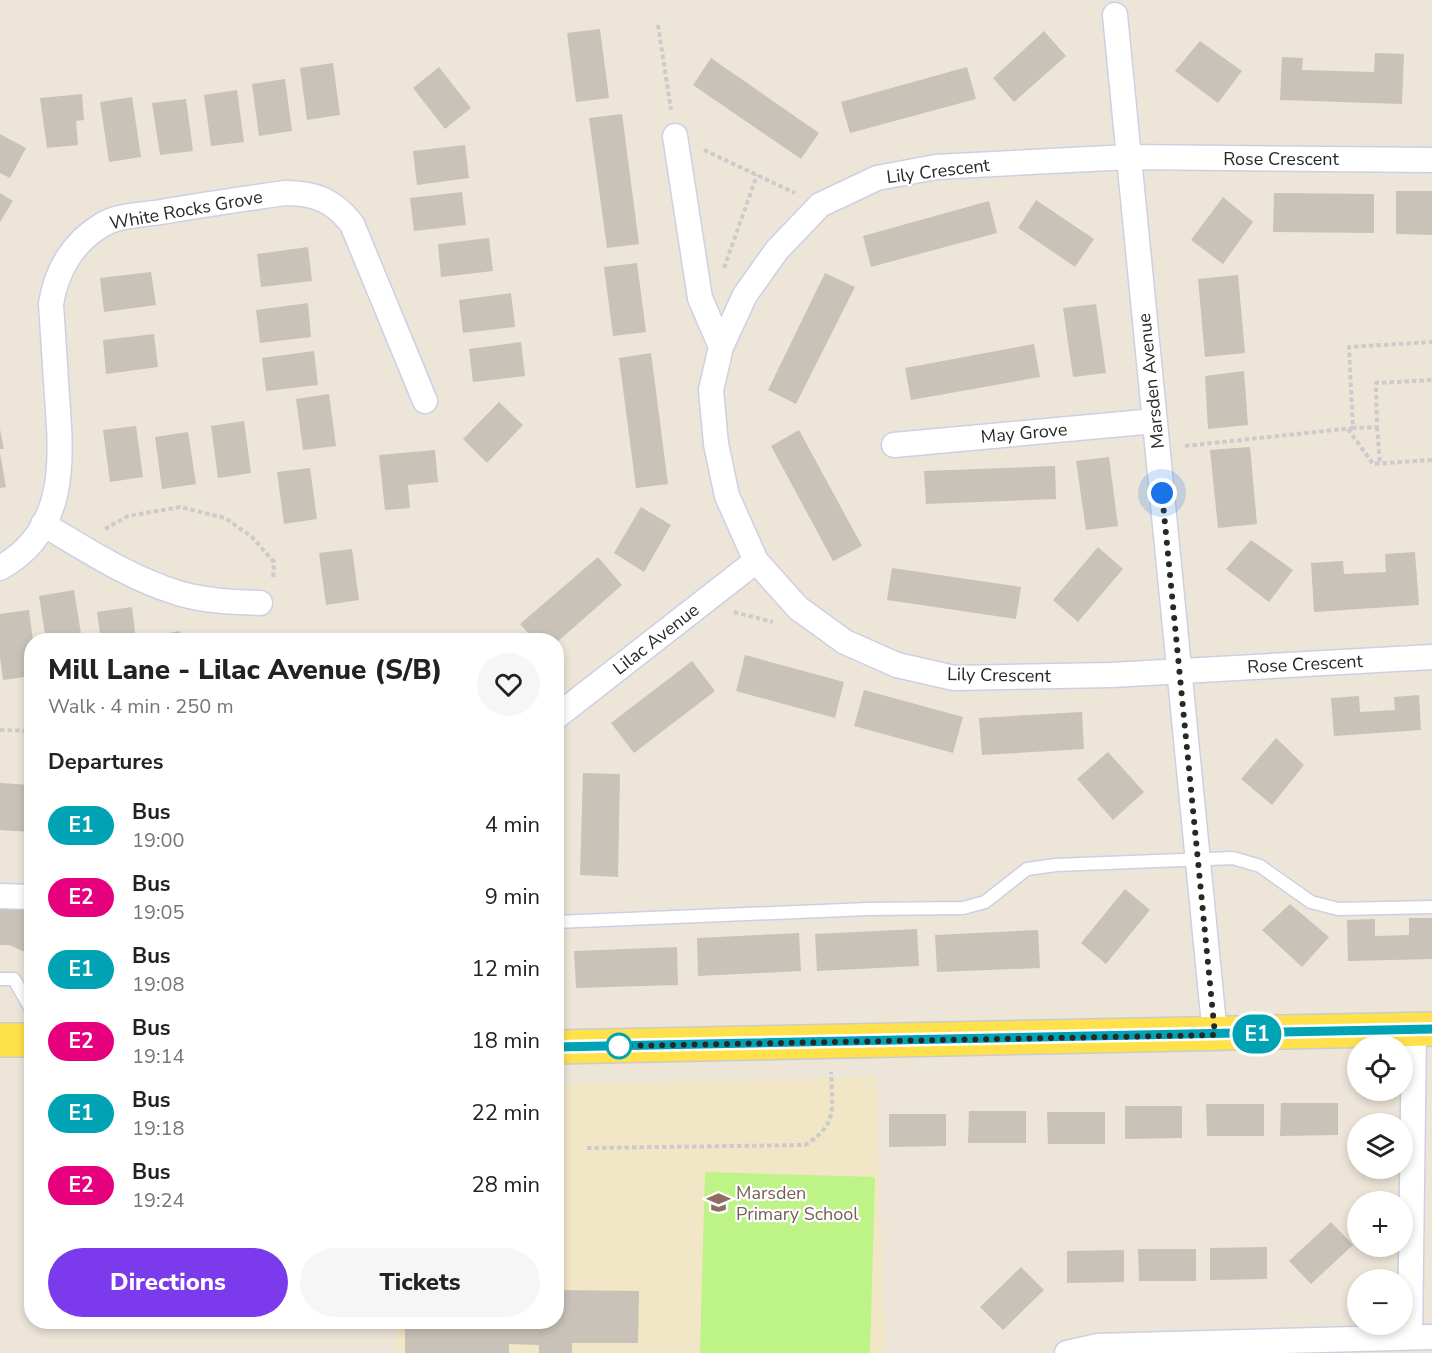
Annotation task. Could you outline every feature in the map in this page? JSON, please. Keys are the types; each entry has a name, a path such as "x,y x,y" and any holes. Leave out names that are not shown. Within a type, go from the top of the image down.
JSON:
{"main road":[{"path":"564,1047 1423,1029"},
{"path":"0,1040 24,1040"}],"street":[{"name":"Marsden Avenue","path":"1114,7 1215,1035"},
{"path":"675,136 700,298 721,347"},
{"name":"Rose Crescent","path":"1129,157 1432,160"},
{"name":"Lily Crescent","path":"1129,157 936,167 877,178 820,206 771,259 745,295 721,347 711,390 716,444 727,496 756,561 798,608 845,642 897,665 954,678 1111,675 1179,670"},
{"name":"White Rocks Grove","path":"0,568 13,561 38,535 54,504 60,469 51,303 54,284 62,266 73,251 104,224 129,217 285,193 305,193 323,198 340,209 352,224 425,400"},
{"name":"May Grove","path":"894,445 1155,421"},
{"path":"43,524 127,573 179,593 220,601 260,603"},
{"name":"Lilac Avenue","path":"564,711 756,561"},
{"name":"Rose Crescent","path":"1179,670 1432,657"},
{"path":"0,896 24,897"},
{"path":"1067,1353 1098,1346 1421,1337 1423,1029"}],"lane":[{"path":"564,922 868,909 963,908 985,902 1027,869 1056,865 1233,858 1260,866 1311,902 1338,909 1432,907"},
{"path":"0,979 14,980 24,997"}],"path":[{"path":"658,25 675,136 820,206"},
{"path":"700,298 727,264 757,175"},
{"path":"1348,429 1353,428 1349,347 1432,342"},
{"path":"1380,464 1376,383 1432,380"},
{"path":"1157,449 1377,427"},
{"path":"1348,429 1373,464 1432,460"},
{"path":"79,545 128,516 180,507 225,518 252,537 274,561 273,592 260,603"},
{"path":"0,730 24,731"},
{"path":"587,1148 805,1145 828,1127 832,1110 831,1043"}],"shaded area":[{"name":"Marsden Primary School","path":"876,1077 885,1353 396,1353 396,1329 564,1329 564,1084"}],"green space":[{"path":"705,1172 875,1177 870,1353 700,1353"}],"building":[{"path":"600,29 609,98 576,102 567,33"},
{"path":"1044,31 1066,56 1014,102 993,78"},
{"path":"1200,41 1242,71 1218,103 1175,71"},
{"path":"1375,53 1404,54 1402,104 1280,100 1282,57 1303,58 1302,70 1374,72"},
{"path":"711,58 819,133 801,159 693,85"},
{"path":"333,63 340,115 307,120 300,68"},
{"path":"439,67 471,108 445,129 413,88"},
{"path":"967,67 976,99 850,133 841,102"},
{"path":"285,79 292,131 259,136 252,84"},
{"path":"237,90 244,142 211,146 204,95"},
{"path":"82,94 84,120 76,121 78,145 47,148 40,98"},
{"path":"132,97 141,157 109,162 100,102"},
{"path":"186,99 193,151 160,155 152,103"},
{"path":"622,114 639,244 607,248 589,118"},
{"path":"0,134 26,148 10,178 0,173"},
{"path":"465,145 469,178 417,185 413,151"},
{"path":"1396,191 1432,191 1432,235 1396,234"},
{"path":"462,192 466,225 414,231 410,198"},
{"path":"0,193 13,201 0,222"},
{"path":"1274,193 1374,194 1374,233 1273,232"},
{"path":"1223,197 1253,222 1223,264 1191,240"},
{"path":"1036,200 1094,239 1075,267 1018,228"},
{"path":"989,201 997,233 871,267 863,236"},
{"path":"489,238 493,271 441,277 438,244"},
{"path":"308,247 312,281 261,287 257,254"},
{"path":"637,263 646,332 613,336 604,267"},
{"path":"151,272 156,305 104,312 100,278"},
{"path":"825,273 855,287 796,404 768,390"},
{"path":"1238,275 1245,353 1205,357 1198,279"},
{"path":"511,293 515,327 463,333 459,300"},
{"path":"308,303 311,337 260,343 256,310"},
{"path":"1096,304 1106,373 1073,377 1063,308"},
{"path":"154,334 158,367 106,374 103,340"},
{"path":"521,342 525,376 473,382 469,349"},
{"path":"1034,344 1040,377 911,400 905,368"},
{"path":"314,351 318,385 266,391 262,358"},
{"path":"651,353 668,484 636,488 619,358"},
{"path":"1244,371 1248,425 1208,429 1205,376"},
{"path":"329,394 336,446 303,450 296,399"},
{"path":"499,402 523,425 487,463 463,439"},
{"path":"244,421 251,473 218,478 211,426"},
{"path":"136,426 143,477 110,482 103,430"},
{"path":"0,429 4,449 0,449"},
{"path":"799,430 862,546 833,561 771,446"},
{"path":"188,432 196,484 162,489 155,437"},
{"path":"1250,447 1257,524 1218,528 1210,450"},
{"path":"435,450 438,482 408,485 410,508 385,510 379,455"},
{"path":"0,453 6,487 0,488"},
{"path":"1109,457 1118,526 1086,530 1076,461"},
{"path":"1055,466 1056,499 926,504 924,471"},
{"path":"310,468 317,519 284,524 277,472"},
{"path":"641,507 671,525 644,572 614,553"},
{"path":"1251,540 1293,570 1269,602 1226,569"},
{"path":"1098,547 1123,569 1078,622 1053,600"},
{"path":"352,549 359,600 326,605 319,553"},
{"path":"1415,552 1419,605 1314,612 1311,563 1343,561 1344,574 1386,572 1385,554"},
{"path":"598,557 622,585 564,636 564,633 528,633 520,624"},
{"path":"892,568 1021,587 1016,619 887,600"},
{"path":"74,590 81,633 45,633 39,596"},
{"path":"132,607 135,633 100,633 97,612"},
{"path":"29,610 32,633 24,633 24,677 3,680 0,657 0,614"},
{"path":"745,655 844,682 835,718 736,691"},
{"path":"692,661 715,691 634,753 611,723"},
{"path":"864,690 963,717 953,753 854,726"},
{"path":"1419,695 1421,730 1334,736 1331,698 1359,696 1360,712 1395,710 1394,697"},
{"path":"1082,712 1084,749 982,755 979,718"},
{"path":"1276,738 1304,765 1272,805 1241,779"},
{"path":"1108,752 1144,792 1113,820 1077,779"},
{"path":"583,773 620,774 618,877 580,875"},
{"path":"0,783 24,784 24,832 0,830"},
{"path":"1125,889 1150,910 1106,964 1081,943"},
{"path":"1290,904 1329,937 1302,967 1262,930"},
{"path":"0,907 24,908 24,952 9,945 0,945"},
{"path":"1409,918 1432,918 1432,959 1348,961 1347,920 1375,919 1375,936 1409,935"},
{"path":"917,929 919,966 817,971 815,934"},
{"path":"1038,930 1040,968 937,972 935,935"},
{"path":"799,933 801,971 698,976 697,938"},
{"path":"677,947 678,985 576,988 574,951"},
{"path":"1281,1103 1338,1103 1338,1135 1280,1136"},
{"path":"1206,1104 1264,1104 1264,1136 1207,1136"},
{"path":"1125,1106 1182,1106 1182,1138 1125,1139"},
{"path":"969,1111 1026,1111 1026,1143 968,1143"},
{"path":"1047,1112 1105,1112 1105,1144 1048,1144"},
{"path":"889,1114 946,1114 946,1146 889,1147"},
{"path":"1331,1222 1347,1239 1347,1251 1311,1284 1289,1261"},
{"path":"1267,1247 1267,1279 1210,1280 1210,1248"},
{"path":"1138,1249 1196,1249 1196,1281 1139,1281"},
{"path":"1124,1250 1124,1282 1067,1283 1067,1251"},
{"path":"1021,1267 1044,1290 1003,1330 980,1307"},
{"path":"564,1290 639,1291 638,1343 572,1343 572,1353 539,1353 539,1345 509,1344 509,1353 405,1353 405,1329 564,1329"}],"bus line":[{"name":"E1","path":"564,1047 1432,1029"}],"place":[{"name":"Marsden Primary School","path":"718,1203"}],"route":[{"path":"619,1046 1215,1035 1162,493"}]}
